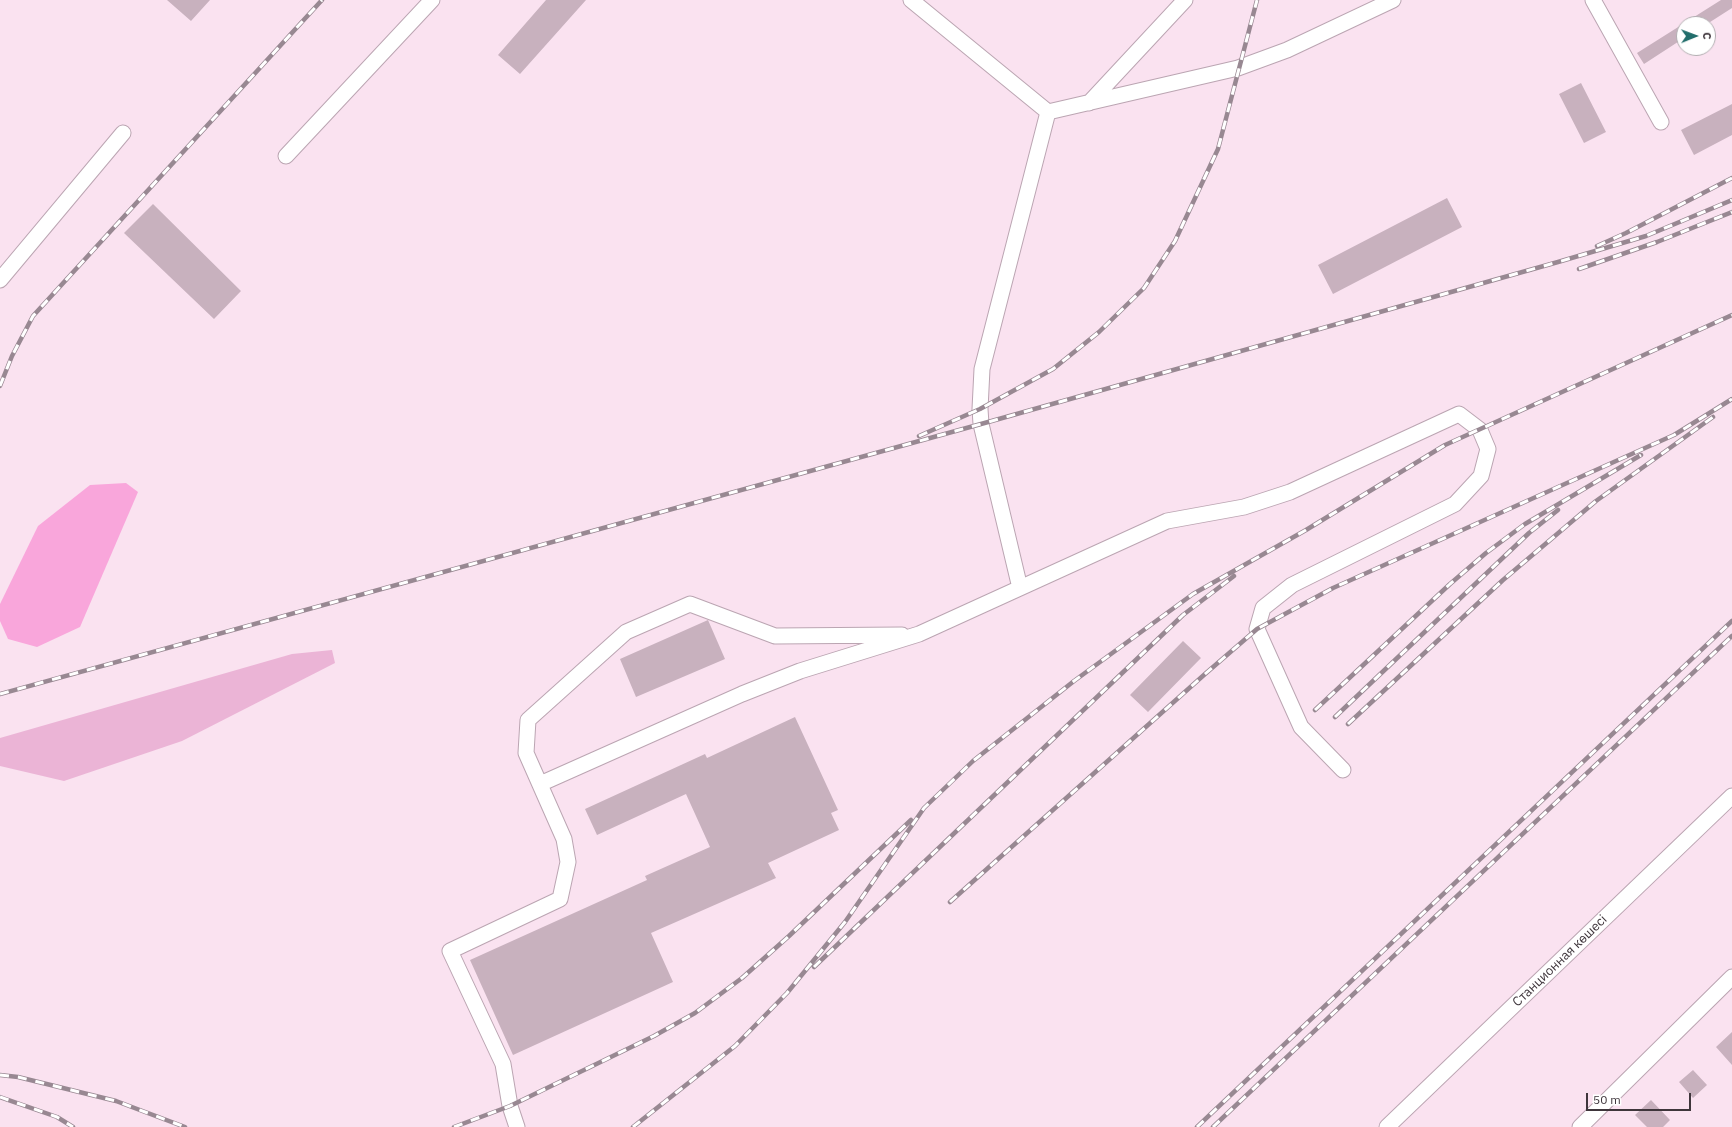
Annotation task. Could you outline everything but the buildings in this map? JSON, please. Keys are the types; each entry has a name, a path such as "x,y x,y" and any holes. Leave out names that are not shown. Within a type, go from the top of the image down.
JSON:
{"street":[{"path":"286,156 432,0"},
{"path":"911,0 1048,112"},
{"path":"1089,103 1185,0"},
{"path":"1048,112 1238,68 1287,50 1393,0"},
{"path":"1592,0 1661,122"},
{"path":"1020,588 981,424 980,409 982,369 1048,112"},
{"path":"0,280 124,134"},
{"path":"540,784 742,694 800,671 919,634 1167,521 1244,507 1290,492 1459,414 1480,430 1488,449 1481,476 1455,504 1292,585 1263,608 1257,629 1300,727 1343,770"},
{"path":"517,1127 510,1106 503,1064 450,951 560,899 568,862 564,838 526,753 528,720 626,632 690,604 775,636 919,634"},
{"name":"Станционная көшесі","path":"1387,1127 1732,796"},
{"path":"1580,1127 1732,977"}],"shaded area":[{"path":"126,483 138,492 80,627 37,647 8,639 0,621 0,604 38,526 90,485"},
{"path":"332,650 335,663 182,741 64,781 0,766 0,738 292,654"}],"railway":[{"path":"0,386 12,356 33,316 322,0"},
{"path":"919,436 980,409 1053,369 1099,332 1144,288 1175,241 1218,149 1257,0"},
{"path":"1597,246 1626,233 1732,178"},
{"path":"0,694 981,424 1558,262 1646,236 1732,200"},
{"path":"1579,269 1657,242 1732,212"},
{"path":"633,1127 735,1046 787,993 845,922 924,808 973,761 1074,681 1193,594 1306,530 1445,445 1732,315"},
{"path":"950,902 1257,629 1333,588 1674,435 1732,399"},
{"path":"1348,724 1503,580 1596,501 1713,417"},
{"path":"1315,710 1450,584 1486,553 1525,524 1641,455"},
{"path":"1335,717 1529,533 1558,510"},
{"path":"814,967 1183,615 1234,576"},
{"path":"1197,1127 1732,621"},
{"path":"1213,1127 1732,636"},
{"path":"454,1127 510,1106 654,1036 695,1013 742,978 789,936 911,820"},
{"path":"0,1075 18,1077 116,1101 185,1127"},
{"path":"0,1097 57,1117 73,1127"}]}
